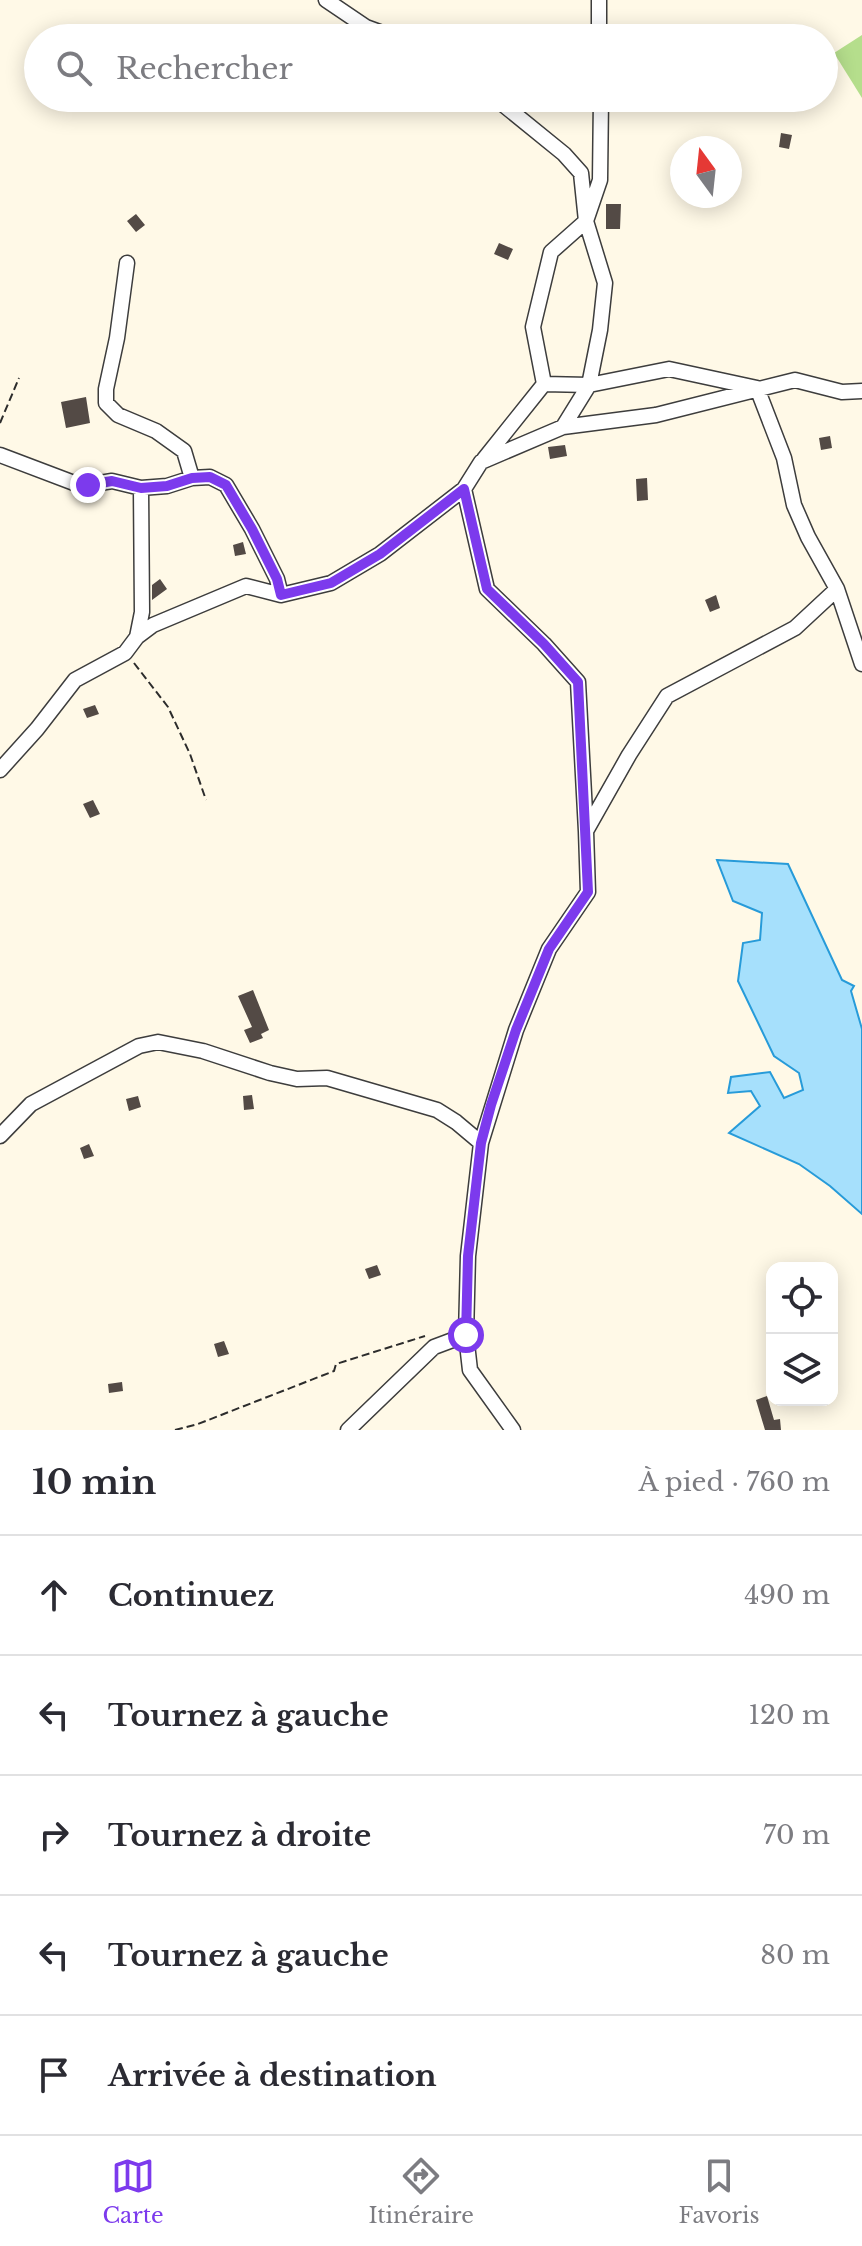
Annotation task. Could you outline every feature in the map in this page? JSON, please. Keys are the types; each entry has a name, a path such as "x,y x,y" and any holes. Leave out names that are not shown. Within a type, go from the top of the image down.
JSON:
{"street":[{"path":"326,0 362,24"},
{"path":"599,0 599,24"},
{"path":"512,112 564,154 581,173 586,221 605,283 589,385 563,427"},
{"path":"0,770 75,680 125,653 137,637 153,625 246,586 281,595 331,583 380,554 464,489 481,462 544,384 533,327 551,252 586,221 600,180 601,112"},
{"path":"127,263 106,403 118,415 156,431 184,451 192,478"},
{"path":"544,384 589,385 669,369 757,388"},
{"path":"481,462 563,427 656,415 795,380 842,392 862,391"},
{"path":"757,388 784,458 794,505 837,589 862,664"},
{"path":"0,455 74,483 88,485 112,481 141,488 210,477 226,485 277,579 281,595"},
{"path":"137,637 142,612 141,488"},
{"path":"464,489 487,589 578,682 586,831 588,892 549,949 516,1030 481,1143 468,1256 466,1335 470,1370 513,1430"},
{"path":"586,831 667,696 795,628 837,589"},
{"path":"0,1136 31,1104 139,1046 158,1042 203,1051 297,1079 327,1078 437,1110 481,1143"},
{"path":"348,1430 434,1347 466,1335"}],"path":[{"path":"0,423 19,378"},
{"path":"125,653 168,707 190,754 206,800"},
{"path":"175,1430 334,1371 336,1364 421,1336 436,1336"}],"green space":[{"path":"862,35 862,98 838,59 838,50"}],"water":[{"path":"717,860 788,864 842,980 854,986 851,991 862,1029 862,1214 799,1164 729,1133 760,1106 751,1091 728,1093 731,1077 770,1072 784,1098 803,1090 799,1073 774,1056 738,981 743,943 760,940 762,913 733,901"}],"building":[{"path":"781,133 792,135 789,149 779,147"},
{"path":"606,204 621,204 620,229 606,229"},
{"path":"136,214 145,225 136,232 127,221"},
{"path":"499,243 513,249 508,260 494,254"},
{"path":"86,397 90,423 66,428 61,402"},
{"path":"830,436 832,448 821,450 819,438"},
{"path":"565,445 567,456 550,459 548,447"},
{"path":"647,478 648,500 637,501 636,479"},
{"path":"243,542 246,554 235,556 233,545"},
{"path":"160,579 167,589 152,600 152,585"},
{"path":"716,595 720,608 710,612 705,600"},
{"path":"95,705 99,714 87,718 83,709"},
{"path":"93,800 100,814 90,818 83,804"},
{"path":"253,990 269,1030 261,1034 263,1038 250,1043 244,1030 252,1027 238,996"},
{"path":"252,1095 254,1109 244,1110 243,1096"},
{"path":"138,1096 141,1107 129,1111 126,1099"},
{"path":"89,1144 94,1156 84,1159 80,1148"},
{"path":"377,1265 381,1275 369,1279 365,1269"},
{"path":"224,1341 229,1354 218,1357 214,1344"},
{"path":"122,1382 123,1391 109,1393 108,1384"},
{"path":"766,1396 766,1406 770,1406 774,1420 780,1419 781,1430 765,1430 756,1400"}],"route":[{"path":"88,485 112,481 141,488 210,477 226,485 277,579 281,595 331,583 380,554 464,489 487,589 578,682 588,892 549,949 516,1030 491,1105 481,1143 468,1256 466,1335"}]}
